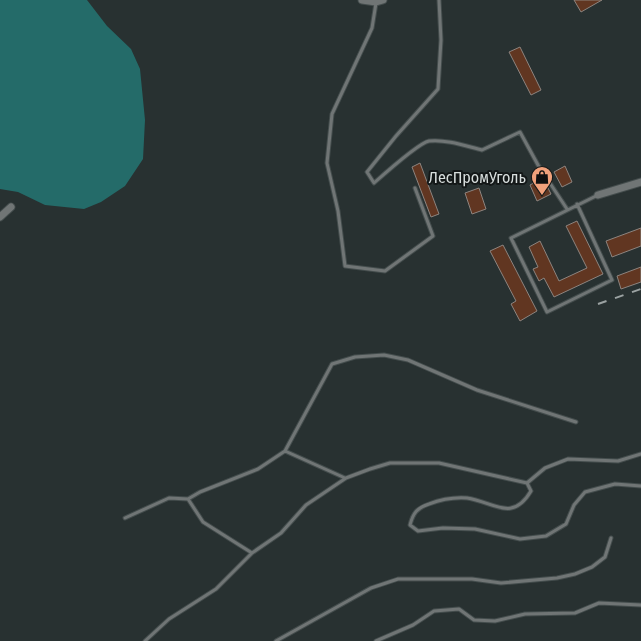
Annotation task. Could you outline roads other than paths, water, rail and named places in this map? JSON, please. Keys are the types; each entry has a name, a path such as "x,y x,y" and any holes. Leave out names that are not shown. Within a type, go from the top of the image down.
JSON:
{"street":[{"path":"362,0 379,1"},
{"path":"598,194 641,182"},
{"path":"0,217 11,207"}],"lane":[{"path":"439,0 441,40 438,89 367,172 374,183 403,158 428,141 456,143 482,150 520,132 538,165 567,209"},
{"path":"379,1 372,28 332,114 327,163 338,211 345,266 385,271 433,236 415,188"},
{"path":"577,204 612,280 547,312 511,238 567,209 577,204 598,194"},
{"path":"125,518 169,498 188,499 200,492 258,469 285,451 332,364 355,356 384,355 408,360 477,390 576,422"},
{"path":"285,451 346,478"},
{"path":"527,483 545,468 568,459 618,461 641,454"},
{"path":"145,641 169,619 216,589 252,553 281,533 306,505 346,478 390,464 439,463 527,483"},
{"path":"527,483 531,491 524,503 510,508 496,507 468,498 447,498 423,506 413,514 410,525 418,531 443,528 475,529 520,539 546,536 566,524 574,505 585,492 615,484 641,486"},
{"path":"188,499 203,522 252,553"},
{"path":"276,641 371,588 398,579 472,579 500,583 557,578 575,574 592,567 605,557 611,538"},
{"path":"376,641 413,625 434,612 459,609 474,620 495,620 525,614 575,613 599,603 641,605"}],"railway":[{"path":"598,304 641,289"}],"place":[{"name":"ЛесПромУголь","path":"542,196"}]}
